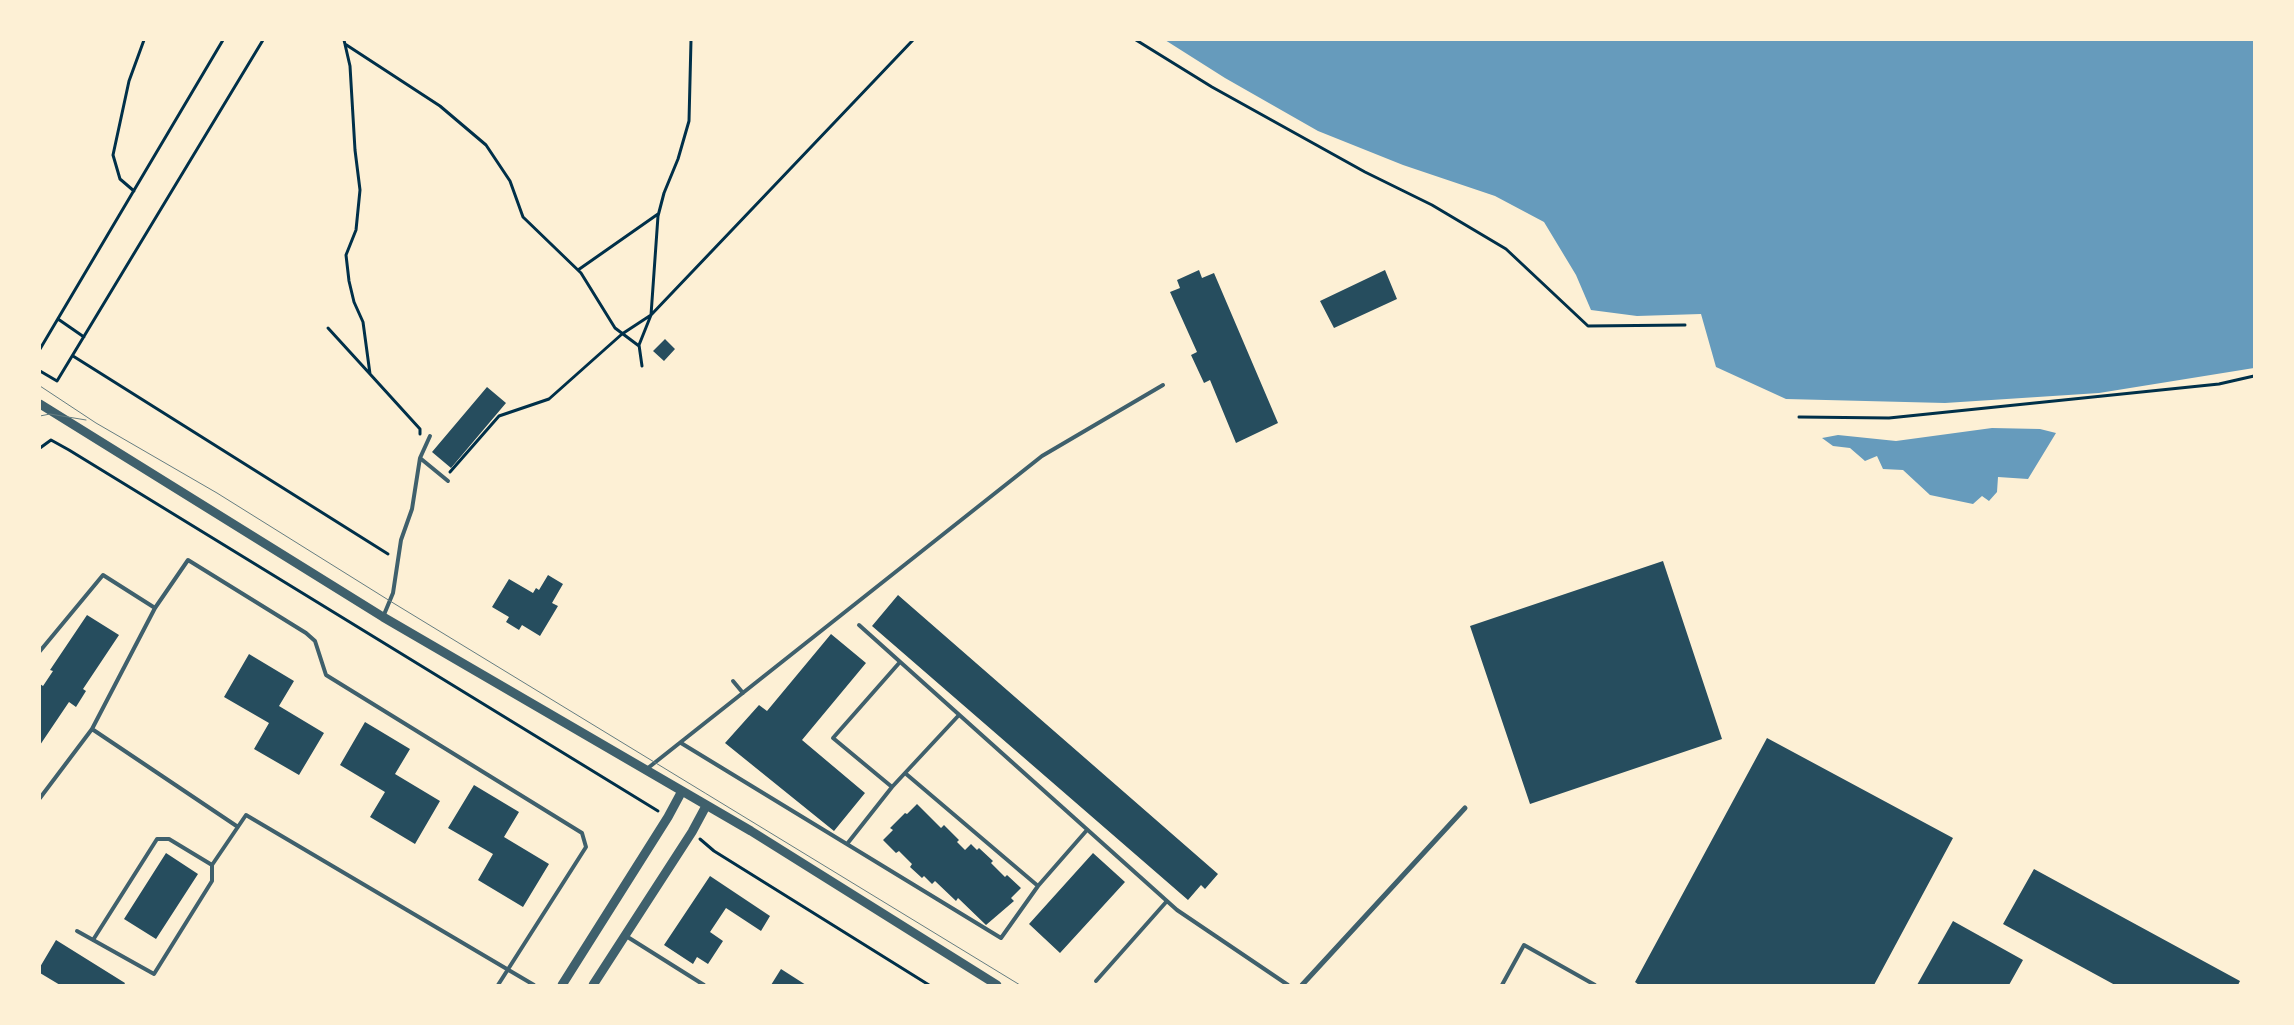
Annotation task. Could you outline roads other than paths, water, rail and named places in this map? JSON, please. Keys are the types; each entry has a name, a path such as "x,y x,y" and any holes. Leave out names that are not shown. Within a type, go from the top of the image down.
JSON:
{"street":[{"path":"41,405 383,617 751,831 998,985"},
{"path":"562,985 668,817 682,791"},
{"path":"593,985 692,832 706,806"},
{"path":"1302,985 1465,808"}],"lane":[{"path":"646,769 652,767 1042,456 1163,385"},
{"path":"383,617 393,593 401,540 412,510 420,458 430,436"},
{"path":"420,458 446,480"},
{"path":"40,798 92,729 155,608 188,560 306,633 315,641 326,675 582,833 586,848 498,985"},
{"path":"40,651 103,575 155,608"},
{"path":"858,625 1177,910 1288,985"},
{"path":"892,787 833,738 900,662"},
{"path":"733,681 743,693"},
{"path":"847,844 892,787 959,715"},
{"path":"92,729 238,826"},
{"path":"681,743 1002,938 1038,886 1087,830"},
{"path":"905,773 1038,886"},
{"path":"77,931 154,974 212,881 212,865 246,815 534,985"},
{"path":"94,940 156,839 169,839 212,865"},
{"path":"1096,982 1167,901"},
{"path":"625,936 704,985"},
{"path":"1502,985 1524,945 1595,985"}],"water":[{"path":"1165,40 2254,40 2254,368 2099,393 1945,403 1786,399 1716,367 1701,314 1637,316 1591,310 1576,275 1544,222 1495,196 1403,165 1318,131 1225,78"},
{"path":"1992,428 2040,429 2056,433 2028,479 1998,477 1997,492 1989,501 1982,496 1973,504 1930,495 1903,470 1883,469 1877,456 1865,461 1850,448 1833,446 1822,438 1838,435 1896,441"}],"tram line":[{"path":"40,386 96,423 217,493 390,601 1020,985"},
{"path":"40,416 50,414 86,420"}]}
